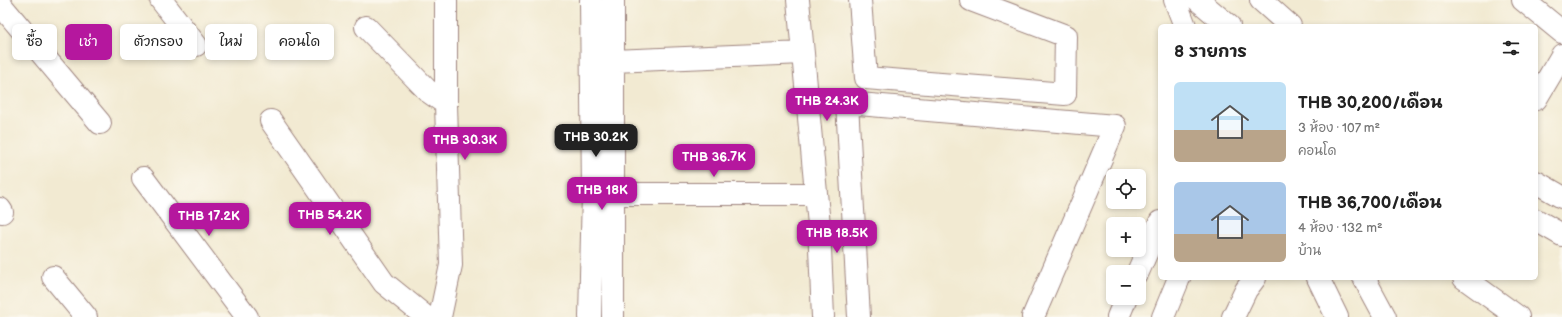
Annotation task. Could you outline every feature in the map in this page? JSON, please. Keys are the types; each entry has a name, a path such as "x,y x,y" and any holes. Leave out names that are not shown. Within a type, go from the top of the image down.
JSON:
{"street":[{"path":"161,0 180,24"},
{"path":"440,317 451,265 446,104 446,0"},
{"path":"590,0 613,317"},
{"path":"590,317 603,194 613,61 613,0"},
{"path":"798,0 819,225 823,317"},
{"path":"860,0 866,78 1065,94 1066,36 970,0"},
{"path":"1175,0 1183,24"},
{"path":"1198,0 1227,24"},
{"path":"1261,0 1280,23"},
{"path":"1523,0 1562,32"},
{"path":"0,4 100,123"},
{"path":"366,27 429,92 446,104"},
{"path":"613,61 803,53"},
{"path":"1538,96 1562,55"},
{"path":"859,317 847,103 1115,126 1033,317"},
{"path":"271,121 384,284 426,317"},
{"path":"143,178 247,317"},
{"path":"1538,183 1562,197"},
{"path":"603,194 815,194"},
{"path":"1538,221 1562,235"},
{"path":"1141,265 1158,227"},
{"path":"53,277 86,317"},
{"path":"1163,317 1178,280"},
{"path":"1233,317 1246,290 1254,280"},
{"path":"1319,280 1337,317"},
{"path":"1365,280 1385,317"},
{"path":"1467,280 1518,317"},
{"path":"1118,317 1123,305"}]}
